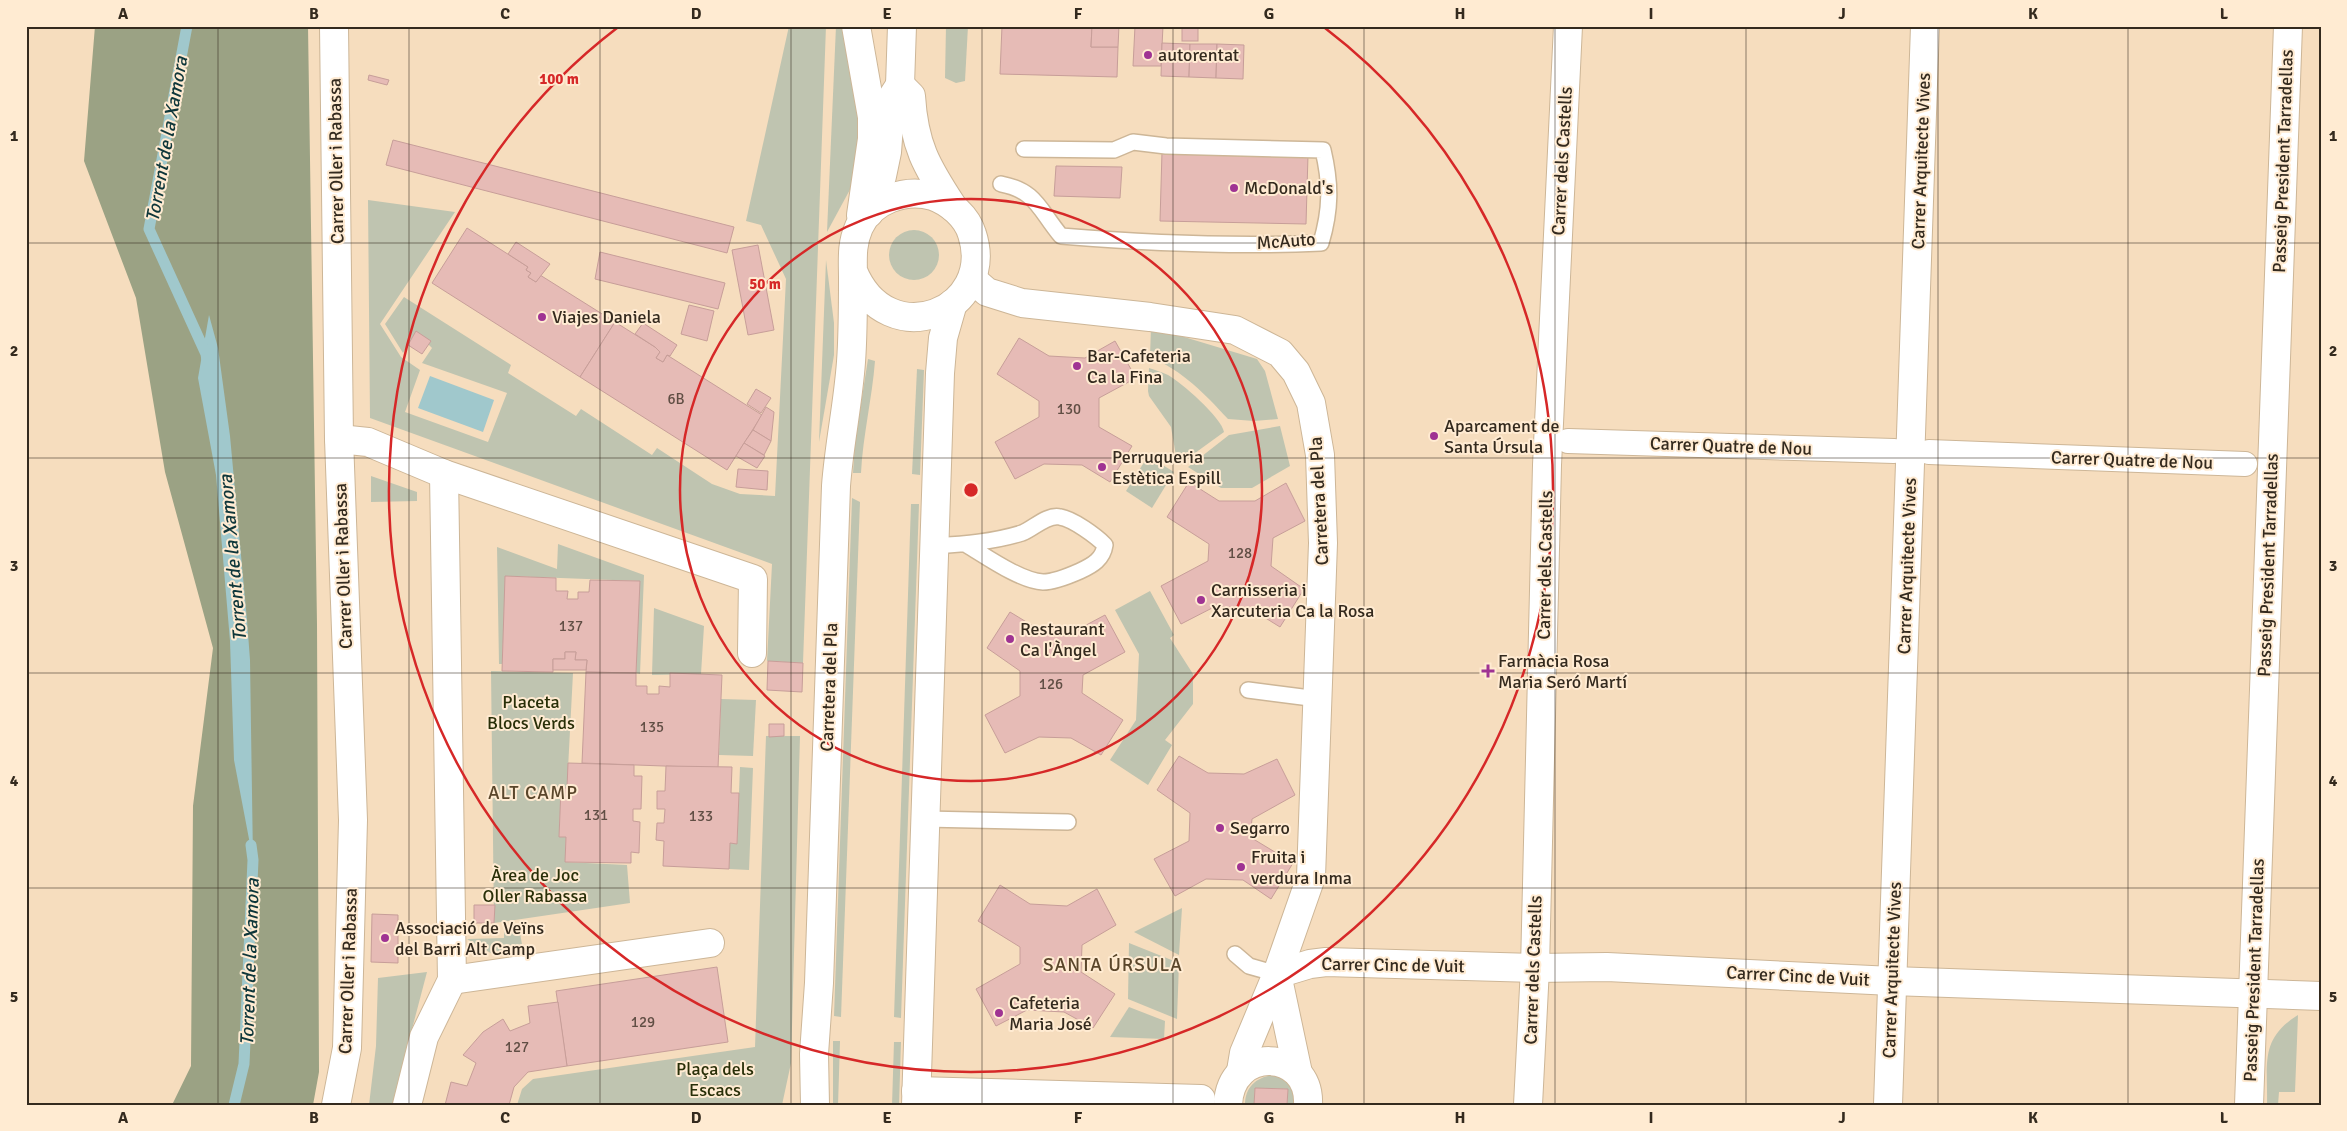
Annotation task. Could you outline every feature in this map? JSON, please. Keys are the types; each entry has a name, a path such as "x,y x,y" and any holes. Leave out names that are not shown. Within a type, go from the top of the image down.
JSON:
{"street":[{"name":"Carrer Oller i Rabassa","path":"334,26 340,439 352,820 347,1048 336,1105"},
{"path":"856,26 872,125 864,219"},
{"path":"864,219 882,176 888,152 892,99 900,85 902,26"},
{"name":"Carrer dels Castells","path":"1528,1105 1535,968 1547,465 1568,26"},
{"name":"Carrer Arquitecte Vives","path":"1888,1105 1925,26"},
{"name":"Passeig President Tarradellas","path":"2249,1105 2288,26"},
{"path":"900,85 911,96 912,120 922,156 954,208"},
{"name":"Carretera del Pla","path":"815,1105 814,1054 819,983 836,486 839,448 851,364 852,255 854,239 864,219 881,202 895,196 911,193 926,194 941,199 954,208 964,219 972,233 976,248 976,264 972,279 964,292 940,312 925,316 909,317 894,314 880,308 859,285 853,271"},
{"name":"Carretera del Pla","path":"953,303 943,338 940,373 916,1098 1204,1102 1234,1086 1244,1053 1277,974 1311,876 1323,543 1320,454 1311,403 1296,372 1280,353 1235,330 1150,317 1022,303 987,292 972,279"},
{"path":"340,439 368,442 444,474 753,579 752,653"},
{"name":"Carrer Quatre de Nou","path":"1568,441 1894,451"},
{"name":"Carrer Quatre de Nou","path":"1929,452 2245,464"},
{"path":"407,1105 424,1037 452,980 444,474"},
{"path":"452,980 710,943"},
{"name":"Carrer Cinc de Vuit","path":"1277,974 1310,964 1326,962 1535,968 1607,967 1892,981 2321,996"},
{"path":"1277,974 1298,1073 1307,1090 1308,1105"},
{"path":"1234,1086 1251,1064 1276,1061 1288,1065 1298,1073"}],"lane":[{"name":"McAuto","path":"1001,184 1019,188 1034,199 1061,236 1176,244 1283,245 1322,242 1328,218 1330,178 1323,150 1166,146 1133,142 1114,150 1024,149"},
{"path":"934,546 967,545 1022,533 1053,517 1060,516 1096,535 1105,544 1104,555 1091,566 1044,582 1013,572 967,545"},
{"path":"1248,690 1318,699"},
{"path":"925,819 1068,822"},
{"path":"1235,954 1249,966 1277,974"}],"green space":[{"path":"95,26 308,26 317,624 319,1072 313,1105 172,1105 191,1066 193,806 213,648 165,472 136,298 84,161"},
{"path":"789,26 826,26 803,663 767,661 772,564 370,418 368,200 455,212 380,324 401,357 420,370 405,412 488,442 507,393 422,363 432,348 416,332 403,353 385,324 404,297 511,365 508,373 576,416 581,409 652,455 657,448 712,484 740,494 775,496 786,279 761,225 746,221"},
{"path":"836,26 848,26 863,111 853,184 827,232"},
{"path":"946,26 968,26 965,81 956,83 945,78"},
{"path":"919,230 932,237 938,245 938,265 932,273 924,279 909,280 896,273 890,265 889,250 896,237 904,231"},
{"path":"826,260 834,323 834,355 819,442"},
{"path":"1151,327 1257,359 1265,371 1278,419 1254,421 1228,419 1183,376 1150,357"},
{"path":"868,359 875,361 861,473 853,473 855,442"},
{"path":"1149,368 1168,375 1191,392 1222,426 1224,432 1184,461 1176,456 1171,427 1149,396"},
{"path":"917,369 924,370 920,475 912,474"},
{"path":"1280,426 1290,466 1252,488 1221,488 1188,467 1229,435"},
{"path":"1148,456 1174,472 1152,508 1126,491"},
{"path":"371,476 417,492 417,501 371,502"},
{"path":"852,498 860,502 841,1017 834,1016"},
{"path":"911,504 919,504 901,1018 894,1017"},
{"path":"558,544 644,575 640,674 636,673 639,581 506,576 502,664 499,664 497,547 557,569"},
{"path":"1150,591 1174,635 1170,638 1193,674 1193,704 1165,740 1172,745 1148,785 1110,760 1136,720 1139,654 1115,610"},
{"path":"654,608 704,626 701,674 652,675"},
{"name":"Placeta Blocs Verds","path":"491,671 573,673 567,788 561,788 559,837 566,837 565,862 627,865 630,903 494,923"},
{"path":"721,699 756,700 753,756 719,755"},
{"name":"Plaça dels Escacs","path":"766,736 800,736 791,1063 782,1105 517,1105 522,1089 533,1079 755,1047"},
{"path":"740,767 753,768 749,870 729,869 730,843 737,843"},
{"path":"1182,908 1179,955 1134,932"},
{"path":"519,927 524,956 494,955 467,939 504,938 504,928"},
{"path":"1129,943 1179,963 1177,1019 1128,999"},
{"path":"427,972 392,1105 369,1105 376,1046 378,978"},
{"path":"1129,1007 1165,1021 1164,1039 1110,1037"},
{"path":"2298,1015 2295,1092 2279,1092 2278,1105 2267,1105 2267,1065 2271,1043 2286,1024"},
{"path":"833,1041 840,1041 838,1105 833,1105"},
{"path":"894,1042 901,1042 899,1105 892,1105"},
{"path":"1273,1075 1287,1082 1294,1094 1296,1105 1287,1105 1288,1089 1255,1088 1254,1105 1245,1105 1249,1088 1261,1078"}],"water":[{"path":"209,315 218,348 230,436 247,620 250,660 253,860 234,760 230,641 216,475 198,378"},
{"path":"430,376 494,400 483,432 418,408"}],"building":[{"path":"1002,26 1092,26 1091,47 1118,47 1117,77 1000,74"},
{"path":"1092,26 1119,26 1118,47 1091,47"},
{"name":"autorentat","path":"1135,26 1163,26 1161,66 1133,66"},
{"path":"1182,26 1198,26 1198,41 1182,41"},
{"path":"1162,43 1190,44 1189,77 1161,76"},
{"path":"1190,44 1217,44 1216,78 1189,77"},
{"path":"1217,44 1244,45 1243,79 1216,78"},
{"path":"369,75 389,80 387,85 368,80"},
{"path":"393,140 734,227 727,253 386,165"},
{"name":"McDonald's","path":"1162,152 1308,155 1306,224 1160,221"},
{"path":"1056,166 1122,167 1120,198 1054,196"},
{"path":"467,228 528,267 526,270 531,273 528,277 536,282 540,275 615,322 580,377 432,283"},
{"path":"516,242 550,264 536,282 528,277 531,273 526,270 528,267 508,254"},
{"path":"758,245 774,330 748,335 732,250"},
{"path":"600,252 725,283 718,309 595,279"},
{"path":"689,305 714,311 707,341 681,334"},
{"path":"615,322 655,347 660,352 656,358 663,362 667,355 762,415 727,470 580,377"},
{"path":"643,323 677,345 670,356 667,355 663,362 656,358 660,352 655,347 635,334"},
{"path":"416,331 431,341 422,354 408,345"},
{"path":"1019,338 1049,356 1085,358 1115,341 1136,378 1099,398 1099,427 1132,446 1110,482 1082,465 1044,464 1015,479 995,442 1039,417 1039,401 997,374"},
{"path":"756,389 771,398 761,413 747,404"},
{"path":"766,407 774,412 771,441 753,430"},
{"path":"753,430 771,441 764,455 744,443"},
{"path":"744,443 765,456 757,468 736,456"},
{"path":"738,469 768,471 767,490 736,487"},
{"path":"1189,482 1219,501 1255,501 1286,483 1305,521 1273,538 1271,566 1304,589 1280,627 1251,609 1216,606 1181,624 1161,586 1208,561 1209,544 1167,517"},
{"path":"505,576 556,578 556,591 568,591 567,599 578,599 578,592 589,592 590,580 640,581 636,673 586,672 587,660 575,660 576,652 565,652 565,659 553,659 553,672 502,671"},
{"path":"1010,612 1038,629 1075,631 1105,615 1125,652 1083,675 1082,693 1123,720 1101,755 1071,738 1039,737 1005,753 985,715 1020,696 1020,671 987,648"},
{"path":"565,652 576,652 575,660 587,660 586,670 553,670 553,659 565,659"},
{"path":"768,661 803,663 802,692 767,690"},
{"path":"586,672 636,673 636,686 647,686 647,694 659,694 659,686 670,687 670,673 722,675 718,768 582,763"},
{"path":"769,724 784,724 784,736 769,737"},
{"name":"Segarro","path":"1179,756 1208,773 1244,774 1277,759 1295,795 1252,819 1250,837 1293,863 1271,899 1243,880 1206,879 1175,896 1154,859 1189,841 1190,813 1157,790"},
{"path":"568,763 634,765 634,776 642,776 641,809 633,809 633,821 640,822 639,853 631,852 631,863 565,862 566,837 559,837 561,788 567,788"},
{"path":"666,766 732,767 731,793 739,793 737,844 730,843 729,869 663,866 664,841 656,840 657,823 664,823 665,809 657,809 657,791 665,791"},
{"path":"1000,885 1030,904 1067,906 1097,889 1116,925 1082,945 1081,972 1115,994 1093,1028 1064,1012 1027,1010 996,1026 976,989 1020,964 1020,947 978,921"},
{"path":"474,905 495,905 494,923 474,923"},
{"path":"372,914 398,915 398,963 371,962"},
{"path":"717,967 728,1042 567,1066 556,991"},
{"path":"558,1002 567,1066 528,1072 514,1087 509,1105 445,1105 451,1082 467,1086 476,1063 463,1055 483,1032 503,1019 510,1031 530,1023 528,1006"},
{"path":"1255,1088 1288,1089 1287,1105 1254,1105"}],"waterway":[{"name":"Torrent de la Xamora","path":"187,26 149,229 206,354 207,361"},
{"name":"Torrent de la Xamora","path":"234,1105 244,1064 253,860 251,845"}],"place":[{"name":"autorentat","path":"1148,55"},
{"name":"McDonald's","path":"1234,188"},
{"name":"Viajes Daniela","path":"542,317"},
{"name":"Bar-Cafeteria Ca la Fina","path":"1077,366"},
{"name":"Aparcament de Santa Úrsula","path":"1434,436"},
{"name":"Perruqueria Estètica Espill","path":"1102,467"},
{"name":"Carnisseria i Xarcuteria Ca la Rosa","path":"1201,600"},
{"name":"Restaurant Ca l'Àngel","path":"1010,639"},
{"name":"Farmàcia Rosa Maria Seró Martí","path":"1488,671"},
{"name":"Segarro","path":"1220,828"},
{"name":"Fruita i verdura Inma","path":"1241,867"},
{"name":"Associació de Veïns del Barri Alt Camp","path":"385,938"},
{"name":"Cafeteria Maria José","path":"999,1013"}],"district":[{"name":"ALT CAMP","path":"533,792"},
{"name":"SANTA ÚRSULA","path":"1113,964"}],"park label":[{"name":"Àrea de Joc Oller Rabassa","path":"535,885"}]}
